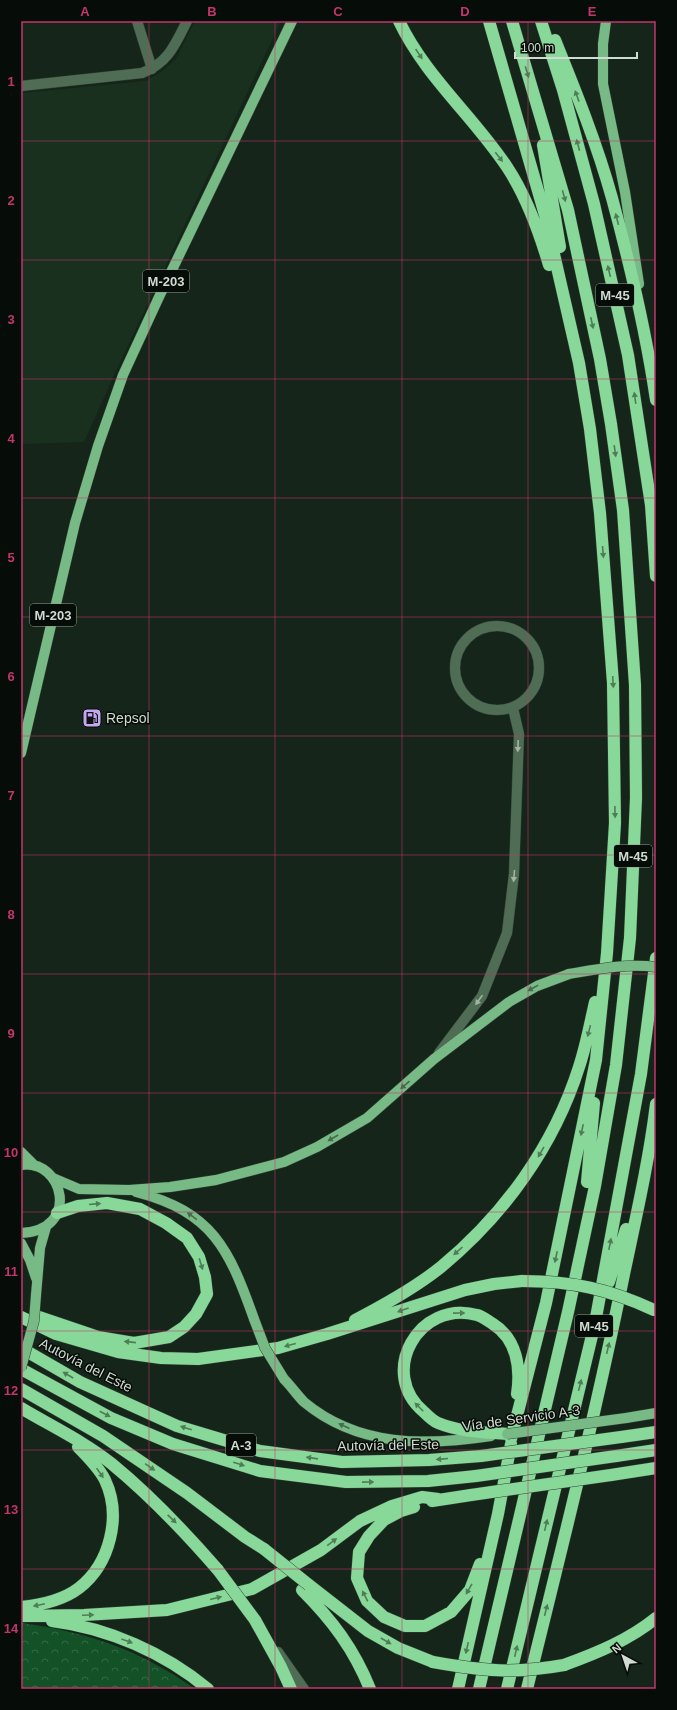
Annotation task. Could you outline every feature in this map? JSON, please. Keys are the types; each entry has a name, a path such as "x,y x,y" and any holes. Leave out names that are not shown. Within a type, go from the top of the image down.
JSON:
{"highway":[{"path":"399,21 404,33 434,75 507,167 534,219 558,293 590,429"},
{"path":"489,21 545,215 579,363 590,429 600,513 613,683 615,823 607,952 596,1060 590,1167 568,1312"},
{"name":"M-45","path":"478,1689 568,1312 595,1186 616,1065 629,946 636,798 636,685 623,510 601,366 568,210 512,21"},
{"name":"M-45","path":"542,21 563,90 594,204 628,355 650,505 656,576"},
{"path":"547,21 573,85 612,197 649,352 656,400"},
{"path":"536,99 555,214 570,319"},
{"path":"327,1334 386,1304 440,1268 479,1232 507,1201 528,1173 557,1124 579,1068 607,952"},
{"name":"M-45","path":"507,1689 595,1323 641,1074 656,958"},
{"path":"509,1436 546,1303 596,1060"},
{"path":"527,1689 572,1508 614,1326 652,1138 656,1104"},
{"path":"595,1323 622,1242 652,1138"},
{"path":"21,1311 98,1337 134,1343 169,1337 184,1327 196,1314 207,1294 205,1277 199,1257 187,1238 166,1223 140,1209 107,1203 78,1206 57,1213"},
{"path":"21,1317 56,1334 118,1352 161,1358 198,1359 278,1348 465,1290 494,1284 522,1281 571,1283 596,1288 616,1293 655,1311"},
{"path":"458,1689 498,1514 518,1386 519,1367 513,1348 500,1328 478,1315 459,1312 441,1315 422,1327 410,1343 404,1361 404,1381 416,1405 436,1423 462,1431 509,1436"},
{"name":"Autovía del Este","path":"21,1348 80,1382 177,1426 260,1451 342,1462 429,1460 481,1456 656,1432"},
{"name":"A-3","path":"21,1369 111,1418 166,1442 260,1470 346,1482 428,1481 476,1476 656,1450"},
{"path":"21,1389 103,1436 187,1493 245,1537 306,1587 368,1631 398,1648 434,1662 473,1670 505,1672 536,1670 564,1665 595,1654 622,1641 656,1618"},
{"path":"21,1408 112,1464 176,1522 218,1570 254,1620 281,1667 291,1689"},
{"path":"21,1607 34,1606 56,1600 78,1588 96,1572 106,1552 113,1530 113,1506 105,1480 91,1460 64,1434"},
{"path":"498,1514 470,1590 451,1612 425,1626 405,1626 384,1617 367,1600 357,1578 359,1552 368,1536 384,1520 401,1511 438,1499 656,1468"},
{"path":"21,1617 167,1610 252,1589 321,1550 360,1521 392,1506 422,1497 438,1499"},
{"path":"306,1587 348,1645 370,1689"},
{"path":"21,1617 63,1623 98,1631 137,1645 177,1667 208,1689"}],"main road":[{"name":"M-203","path":"21,753 75,523 98,446 123,375 292,21"},
{"path":"606,21 603,44 603,84 625,192 649,352"},
{"path":"53,1178 79,1189 129,1190 170,1187 216,1180 284,1162 317,1148 367,1118 434,1059 509,1002 537,986 569,974 606,967 642,965 656,967"},
{"path":"21,1152 35,1166"},
{"path":"21,1165 35,1166 46,1171 53,1178 59,1191 60,1202 57,1213 52,1222 46,1227 36,1232 21,1233"},
{"name":"Vía de Servicio A-3","path":"129,1190 160,1198 182,1209 203,1223 218,1241 231,1261 241,1282 264,1348 284,1379 303,1401 324,1416 346,1428 368,1435 403,1441 454,1441 509,1436 656,1413"},
{"path":"21,1369 34,1321 40,1248 46,1227"},
{"path":"21,1243 30,1260 37,1280"}],"street":[{"path":"137,21 152,69"},
{"path":"21,86 131,75 152,69 169,55 187,21"},
{"path":"490,626 505,626 516,630 526,637 533,646 538,657 540,669 538,681 528,697 513,708 499,711 485,709 472,703 462,693 456,680 454,666 458,652 466,640 477,631 490,626"},
{"path":"434,1059 482,996 507,933 514,874 519,734 513,708"},
{"path":"254,1620 304,1689"}],"shaded area":[{"path":"195,21 281,21 84,442 21,444 21,93 146,81 164,70 176,59"}],"green space":[{"path":"21,1623 69,1632 112,1645 133,1653 154,1664 195,1689 21,1689"}],"place":[{"name":"Repsol","path":"92,718"}]}
